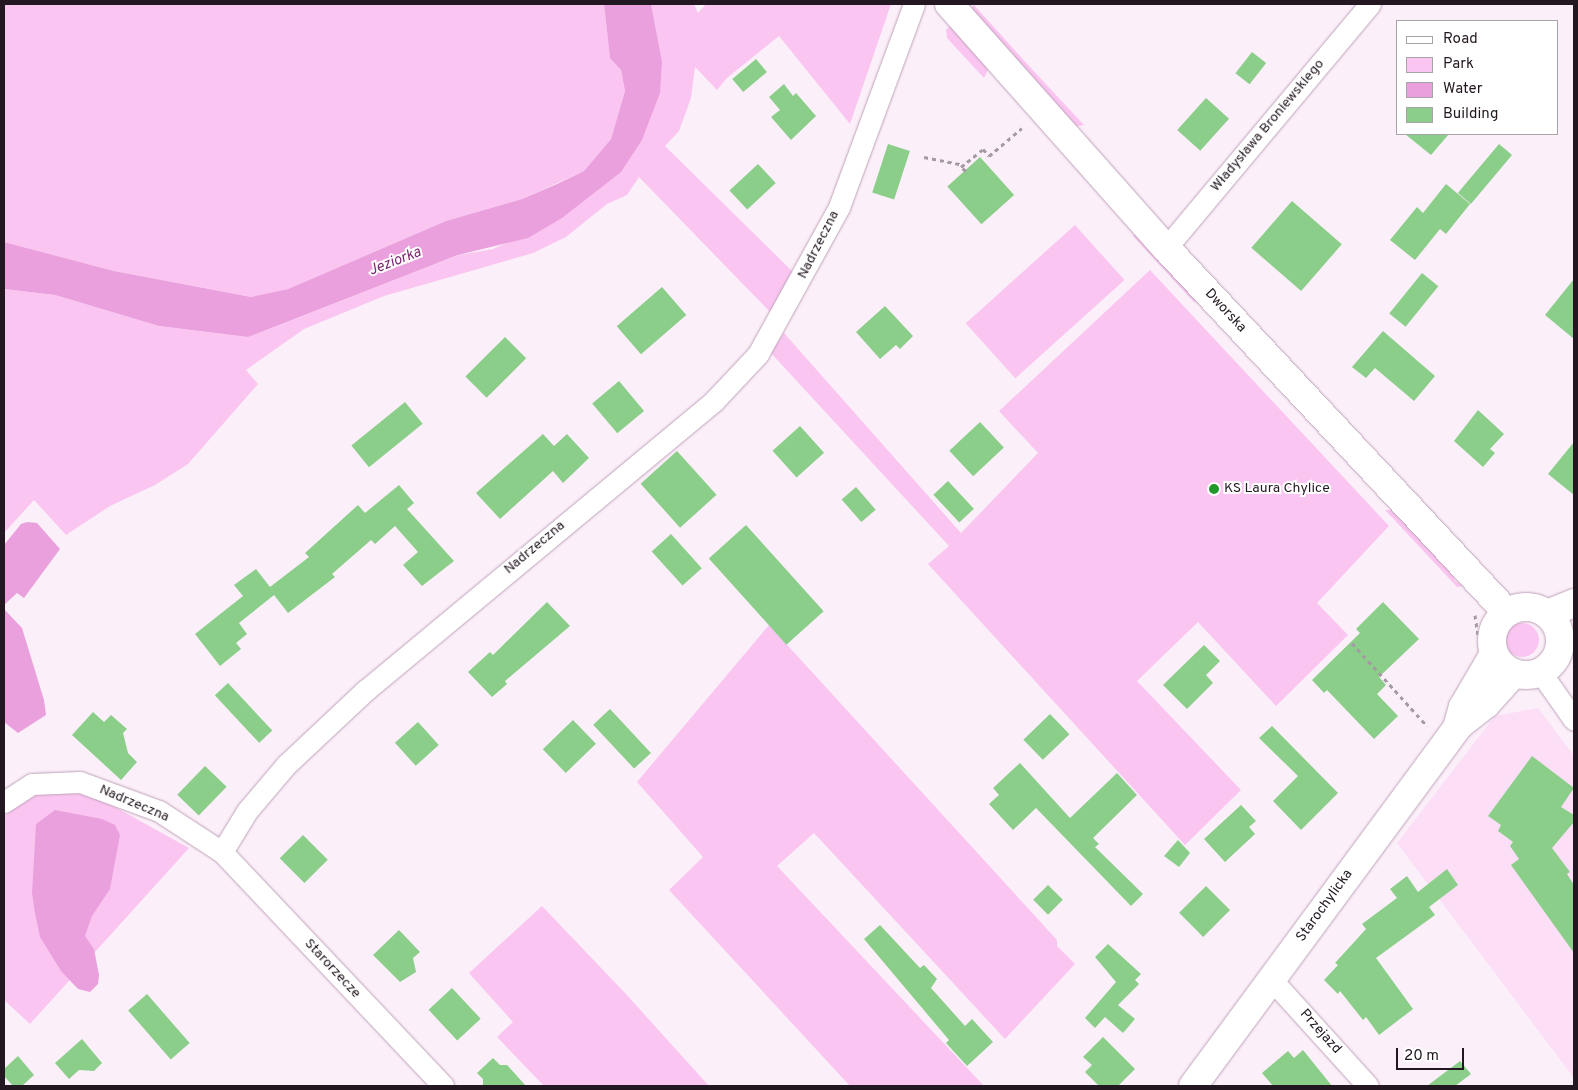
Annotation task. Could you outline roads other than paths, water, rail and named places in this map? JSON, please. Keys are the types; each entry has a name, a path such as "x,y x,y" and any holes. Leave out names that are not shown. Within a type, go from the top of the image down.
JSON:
{"street":[{"name":"Nadrzeczna","path":"4,802 32,784 80,782 159,812 222,852 247,812 286,765 366,690 713,402 758,354 838,207 914,4"},
{"name":"Dworska","path":"949,4 1166,248 1507,612"},
{"name":"Władysława Broniewskiego","path":"1166,248 1370,4"},
{"path":"1560,626 1527,606 1507,612 1493,631 1494,654 1500,664 1514,673 1530,676 1541,673 1555,661 1560,626 1574,603"},
{"name":"Starochylicka","path":"1458,726 1463,707 1494,654"},
{"name":"Starochylicka","path":"1193,1086 1458,726 1486,704 1514,673"},
{"path":"1541,673 1574,720"},
{"name":"Starorzecze","path":"222,852 443,1086"},
{"name":"Przejazd","path":"1271,979 1368,1086"}],"water":[{"name":"Jeziorka","path":"604,4 651,4 662,61 660,93 642,140 621,172 562,218 528,238 458,255 248,337 159,326 55,295 4,289 4,242 114,271 251,297 288,289 446,221 522,199 557,184 584,171 611,139 625,91 621,70 610,58"},
{"path":"27,522 37,523 60,549 24,598 17,593 4,605 4,545 21,524"},
{"path":"4,609 22,628 44,700 46,715 18,733 4,722"},
{"path":"55,810 102,819 115,825 120,835 110,889 92,916 85,936 94,949 99,975 98,984 90,992 78,989 61,971 40,937 35,913 32,893 36,824"}],"place":[{"name":"KS Laura Chylice","path":"1214,489"}]}
